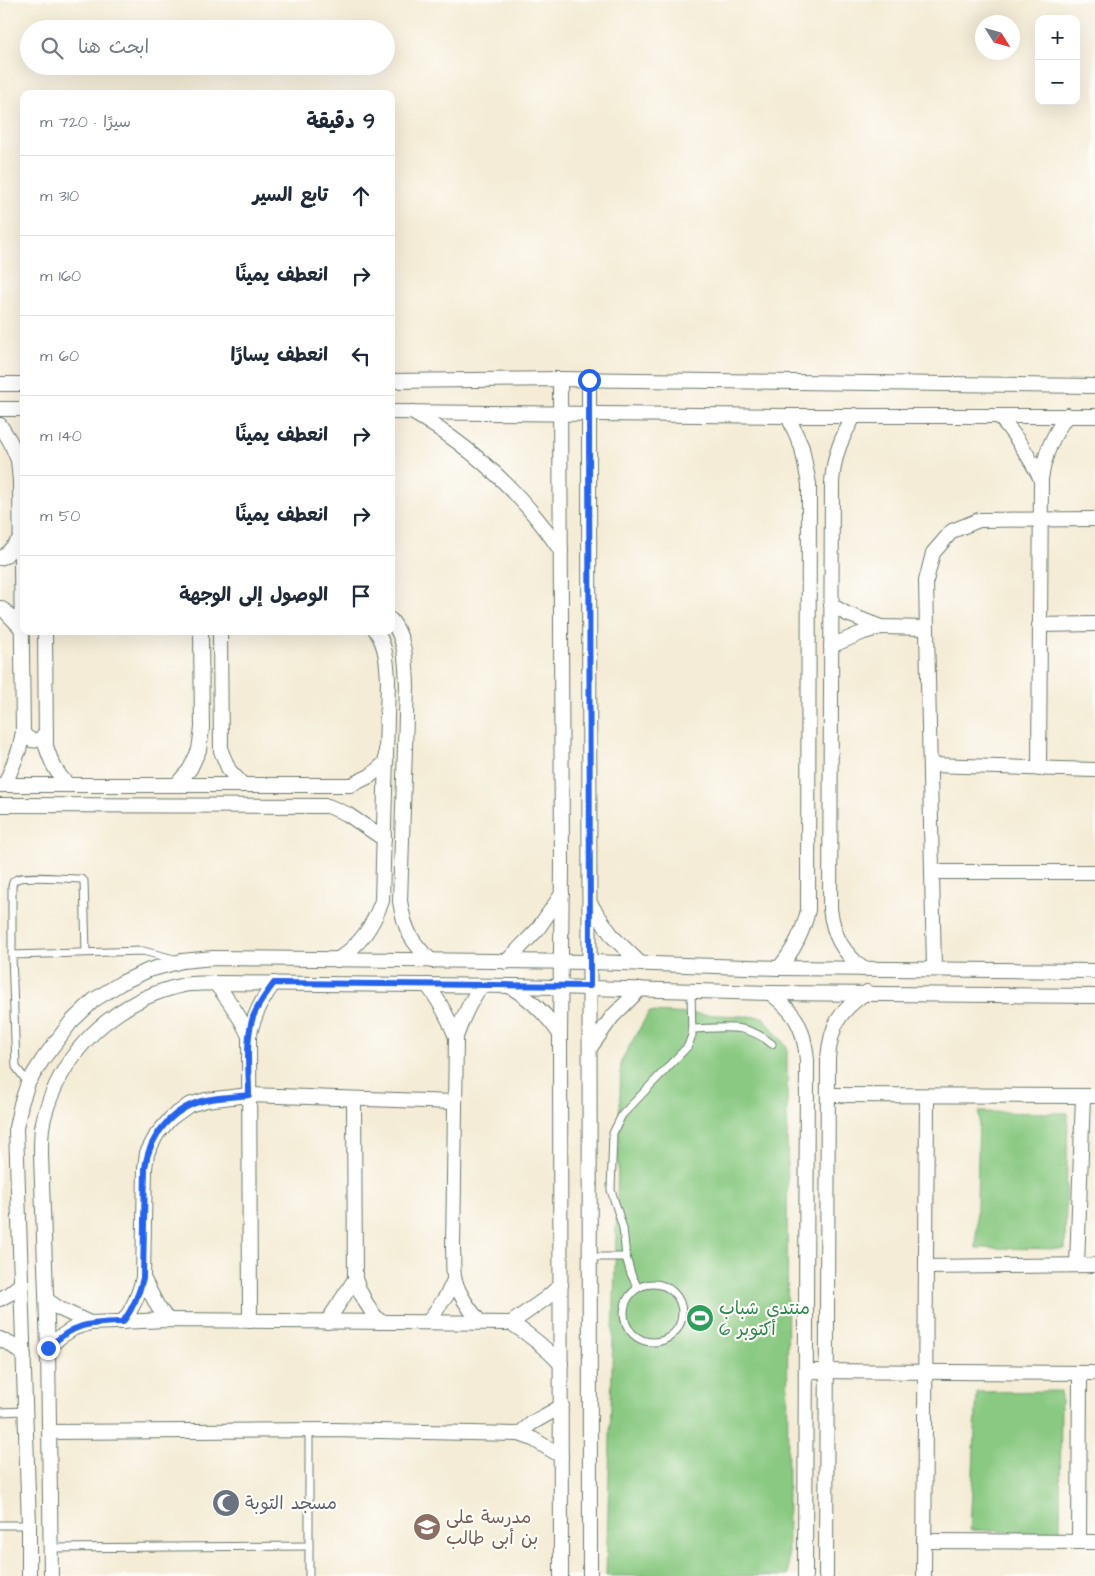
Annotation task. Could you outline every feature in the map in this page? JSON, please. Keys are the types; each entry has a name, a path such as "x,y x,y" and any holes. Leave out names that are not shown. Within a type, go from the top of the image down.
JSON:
{"street":[{"path":"560,379 562,893 560,1034 561,1576"},
{"path":"395,381 560,379 1095,386"},
{"path":"589,380 591,905 590,1576"},
{"path":"0,384 20,384"},
{"path":"0,409 20,409"},
{"path":"395,412 788,416 1095,416"},
{"path":"412,412 451,436 493,470 534,514 561,552"},
{"path":"1039,768 1041,479 1045,456 1054,434 1067,415"},
{"path":"779,968 798,941 808,910 808,484 802,448 788,416"},
{"path":"856,416 838,447 833,464 832,482 830,909 833,927 839,943 850,957 863,968"},
{"path":"999,416 1030,456 1041,479"},
{"path":"0,425 10,441 20,469"},
{"path":"808,484 832,482"},
{"path":"934,969 926,580 933,553 952,531 979,520 1095,519"},
{"path":"0,558 5,556 20,539"},
{"path":"831,605 855,618 881,627 927,628"},
{"path":"0,608 20,627"},
{"path":"1039,625 1095,624"},
{"path":"395,626 405,651 407,686 400,901 403,919 409,935 419,950 432,961"},
{"path":"831,646 881,627"},
{"path":"22,635 23,732 16,759 3,785 351,785 370,776 386,762"},
{"path":"45,635 46,746 50,761 57,774 68,785"},
{"path":"176,785 190,769 199,750 202,728 201,635"},
{"path":"220,635 221,751 229,770 243,785"},
{"path":"337,960 351,950 365,935 376,917 382,901 388,680 387,657 378,635"},
{"path":"202,728 204,734 210,737 216,736 220,730"},
{"path":"23,732 26,738 32,741 44,737 46,731"},
{"path":"930,765 1095,770"},
{"path":"328,806 335,803 338,797 336,790 330,786"},
{"path":"0,805 328,806 347,814 384,838"},
{"path":"932,872 1095,872"},
{"path":"506,962 537,930 562,893"},
{"path":"382,901 385,907 391,909 397,907 400,901"},
{"path":"591,905 613,937 641,964"},
{"path":"808,910 830,909"},
{"path":"28,1576 29,1525 16,1128 28,1083 43,1059 71,1022 94,1000 120,983 149,970 182,961 212,958 591,962 779,968 1095,971"},
{"path":"215,983 229,1000 249,1036"},
{"path":"51,1576 47,1300 41,1187 42,1127 50,1097 63,1070 81,1044 103,1023 128,1006 156,993 186,985 215,983 590,986 692,991 1095,996"},
{"path":"250,1321 249,1036 253,1017 262,999 274,983"},
{"path":"427,985 439,1000 448,1016 456,1037"},
{"path":"428,1322 447,1295 454,1280 456,1037 466,1010 481,986"},
{"path":"509,986 534,1003 560,1034"},
{"path":"590,1049 612,1017 640,989"},
{"path":"770,992 786,1005 798,1021 805,1040 807,1060 805,1576"},
{"path":"826,1576 828,1058 830,1038 838,1020 850,1004 867,992"},
{"path":"123,1322 133,1309 140,1294 143,1278 145,1168 147,1154 157,1134 171,1118 189,1105 206,1100 249,1095 455,1102"},
{"path":"828,1095 1089,1096 1077,1265"},
{"path":"924,1576 927,1096"},
{"path":"354,1099 355,1279 360,1295 380,1322"},
{"path":"926,1267 1095,1265"},
{"path":"143,1278 154,1300 168,1320"},
{"path":"327,1322 355,1279"},
{"path":"454,1280 469,1310 480,1322"},
{"path":"0,1299 21,1284"},
{"path":"511,1323 546,1299 561,1285"},
{"path":"47,1300 60,1309 90,1323"},
{"path":"48,1348 74,1328 90,1323 168,1320 480,1322 511,1323 535,1339 561,1364"},
{"path":"0,1339 12,1345 24,1356"},
{"path":"806,1371 1095,1373"},
{"path":"1079,1542 1080,1373"},
{"path":"519,1434 532,1423 562,1406"},
{"path":"50,1432 309,1430 519,1434 534,1439 561,1456"},
{"path":"924,1541 1095,1542"}],"lane":[{"path":"28,1083 16,1067 12,955 12,886 14,881 19,878 81,879 84,881 86,952"},
{"path":"12,955 143,951 182,961"},
{"path":"638,1288 626,1257 622,1228 611,1190 613,1134 622,1115 688,1046 691,1040 692,1029 692,991"},
{"path":"692,1029 740,1028 757,1033 772,1044"},
{"path":"590,1257 626,1257"},
{"path":"645,1285 660,1285 673,1292 678,1298 681,1320 678,1327 667,1338 645,1341 632,1333 628,1327 625,1320 625,1306 632,1293 638,1288 645,1285"},
{"path":"0,1412 25,1411"},
{"path":"309,1430 309,1576"},
{"path":"0,1525 29,1525"},
{"path":"51,1548 309,1546"}],"green space":[{"name":"منتدى شباب 6 أكتوبر","path":"649,1012 763,1017 787,1047 788,1576 606,1576 621,1061"},
{"path":"979,1112 1068,1113 1065,1249 976,1248"},
{"path":"1061,1391 1060,1534 970,1530 977,1392"}],"place":[{"name":"منتدى شباب 6 أكتوبر","path":"700,1318"},
{"name":"مسجد التوبة","path":"226,1503"},
{"name":"مدرسة على بن أبى طالب","path":"427,1527"}],"route":[{"path":"48,1348 74,1328 90,1323 123,1322 133,1309 140,1294 143,1278 145,1168 147,1154 157,1134 171,1118 189,1105 206,1100 249,1095 249,1036 253,1017 262,999 274,983 590,986 589,380"}]}
